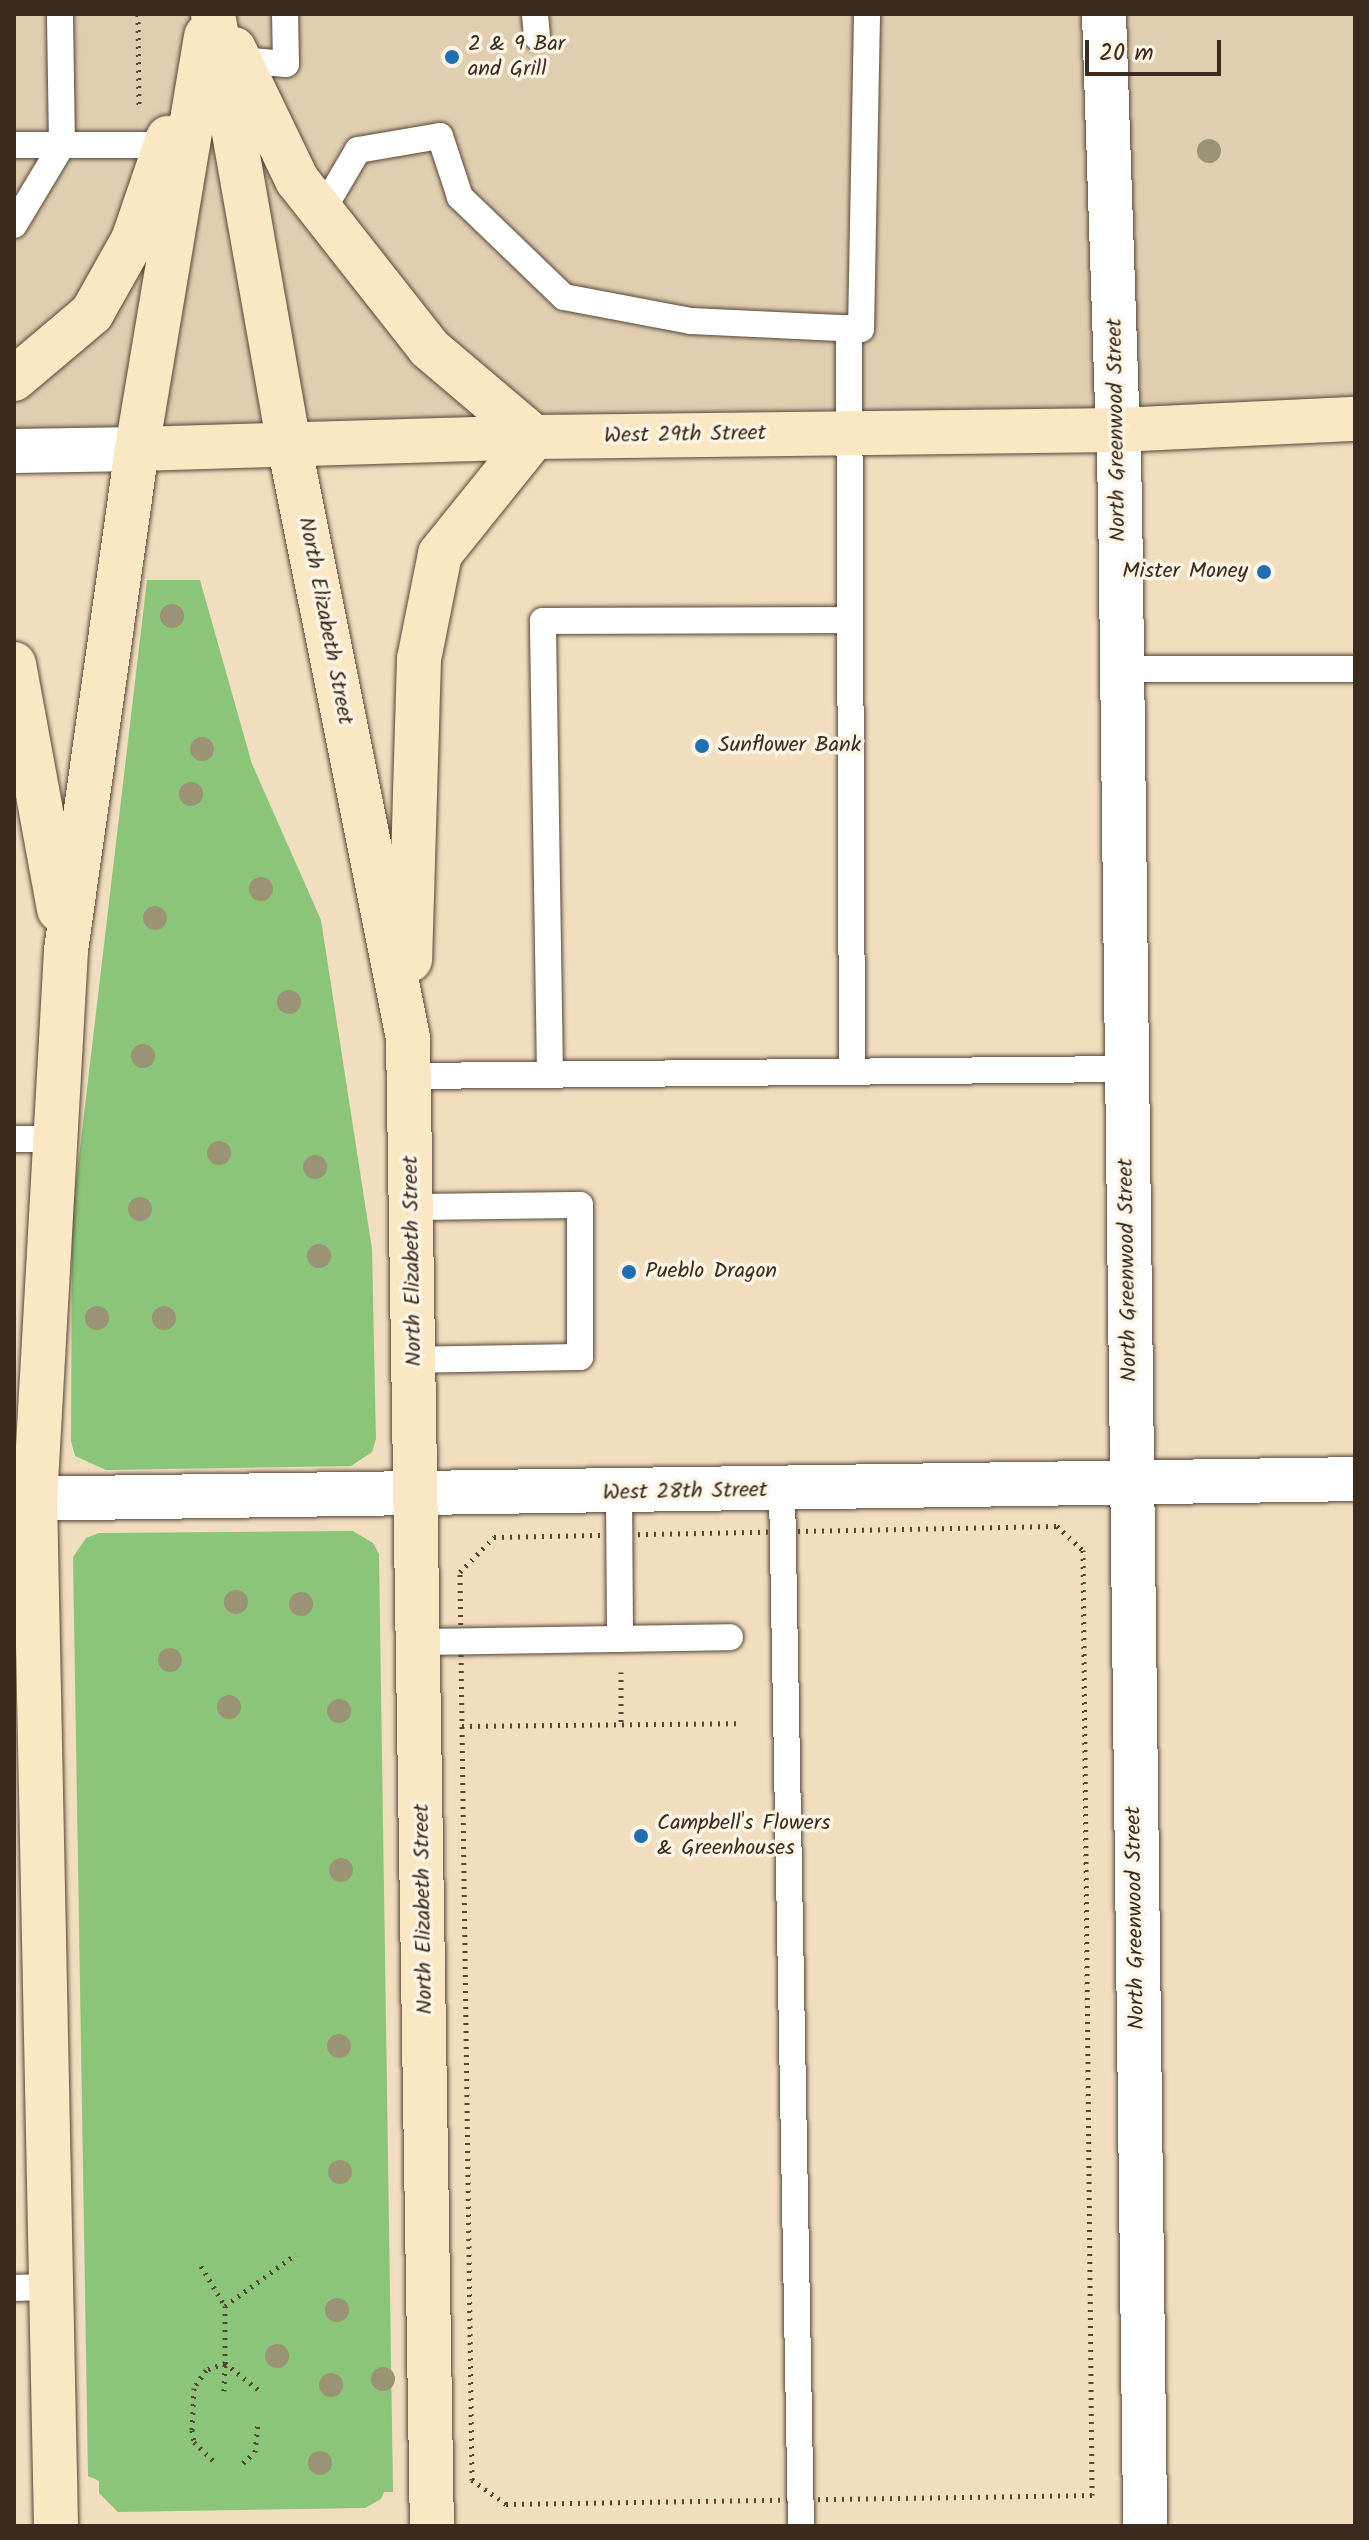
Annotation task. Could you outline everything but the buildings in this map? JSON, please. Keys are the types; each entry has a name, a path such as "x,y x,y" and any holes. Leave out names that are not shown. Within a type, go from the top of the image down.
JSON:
{"main road":[{"path":"212,14 239,60 297,180 429,348 534,437 440,554 419,659 409,1057"},
{"path":"14,379 92,313 133,240 212,14"},
{"path":"56,2526 32,2287 24,1499 34,1139 66,950 137,449 212,14"},
{"name":"North Elizabeth Street","path":"212,14 289,444 409,1057 432,2526"},
{"name":"West 29th Street","path":"137,449 534,437 1119,430 1355,419"},
{"path":"14,664 28,821 66,950"}],"street":[{"name":"North Greenwood Street","path":"1104,14 1119,430 1145,2526"},
{"name":"West 29th Street","path":"14,451 137,449"},
{"name":"West 28th Street","path":"24,1499 782,1491 1130,1481 1355,1479"}],"lane":[{"path":"14,225 62,145 60,14"},
{"path":"239,60 286,64 285,14"},
{"path":"322,211 358,150 440,136 460,197 564,297 691,321 861,329 867,14"},
{"path":"14,145 165,145"},
{"path":"849,328 847,433 852,1070"},
{"path":"550,1074 543,621 850,620"},
{"path":"1122,669 1355,669"},
{"path":"409,1057 550,1074 1126,1069"},
{"path":"412,1207 580,1205 580,1357 415,1360"},
{"path":"782,1491 801,2526"},
{"path":"619,1493 620,1639"},
{"path":"420,1642 730,1637"}],"path":[{"path":"620,1639 621,1724"},
{"path":"461,1726 736,1723"},
{"path":"225,2306 296,2254"},
{"path":"201,2266 225,2306 224,2391"},
{"path":"225,2363 260,2391"},
{"path":"216,2463 194,2442 194,2388 206,2370 225,2363"},
{"path":"243,2463 255,2452 258,2422"}],"shaded area":[{"path":"14,14 1355,14 1355,419 14,451"}],"green space":[{"path":"147,580 200,580 252,764 321,920 372,1249 376,1439 372,1452 351,1466 106,1470 75,1456 71,1441 72,1216"},
{"path":"353,1531 373,1543 379,1554 393,2492 384,2492 381,2499 365,2508 118,2512 99,2493 99,2481 88,2476 73,1557 86,1538 99,1533"}],"place":[{"name":"2 & 9 Bar and Grill","path":"452,57"},
{"name":"Mister Money","path":"1264,572"},
{"name":"Sunflower Bank","path":"702,746"},
{"name":"Pueblo Dragon","path":"629,1272"},
{"name":"Campbell's Flowers & Greenhouses","path":"641,1836"}]}
